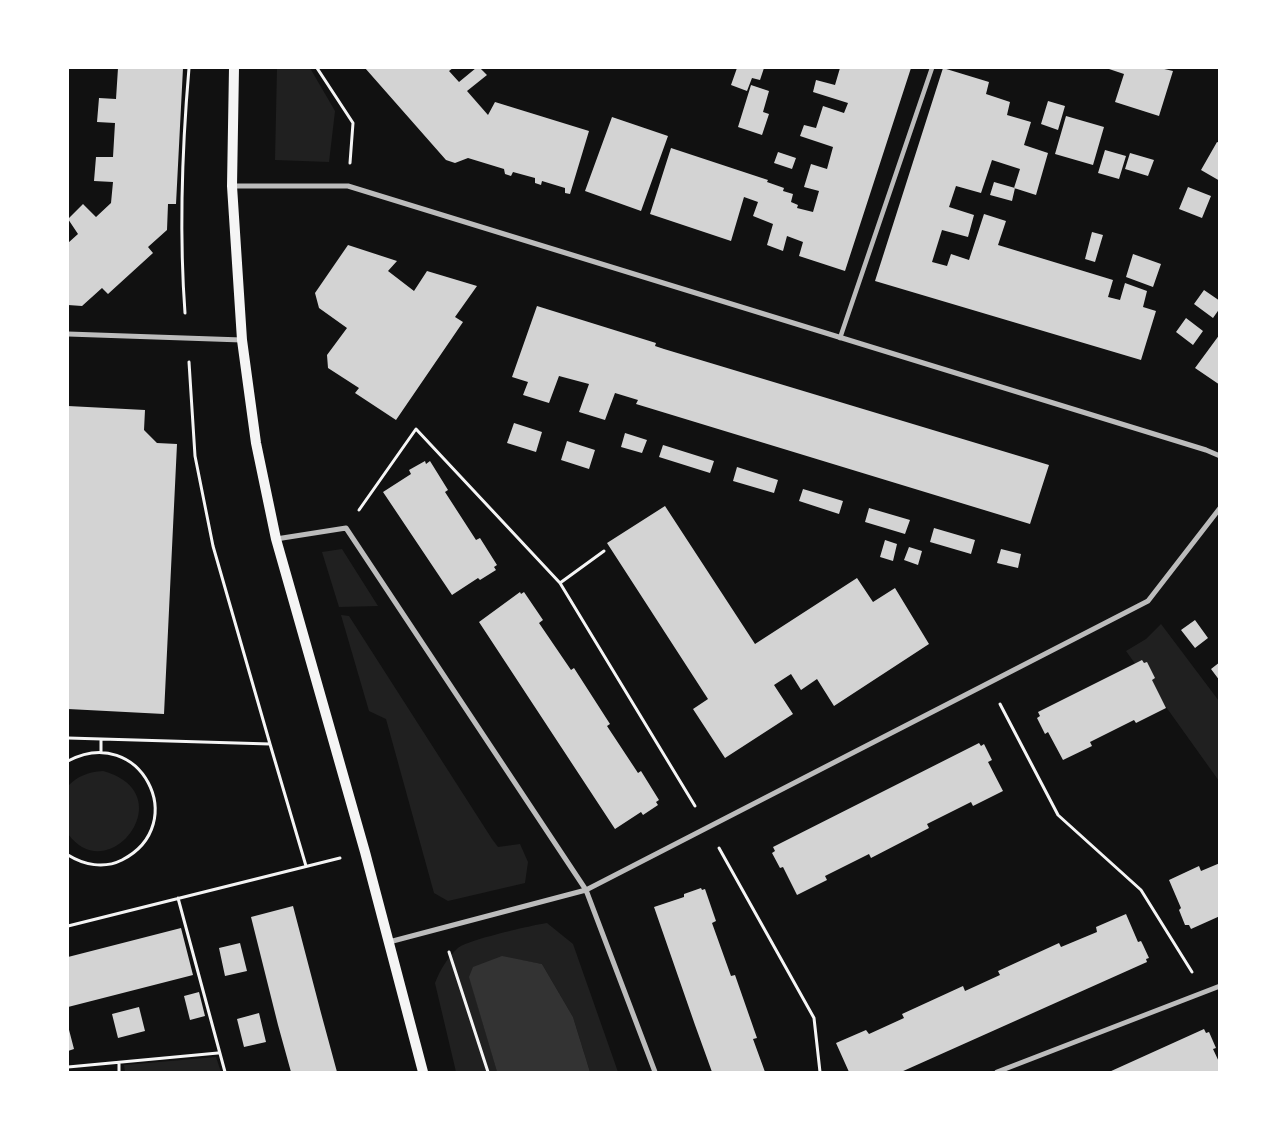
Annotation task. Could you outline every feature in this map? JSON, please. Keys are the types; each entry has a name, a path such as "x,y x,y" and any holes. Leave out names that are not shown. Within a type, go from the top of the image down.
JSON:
{"main road":[{"path":"234,68 232,186 242,340 256,443 276,539 365,852 423,1072"}],"street":[{"path":"840,338 932,68"},
{"path":"232,186 348,186 1206,450 1220,456"},
{"path":"68,334 242,340"},
{"path":"389,942 586,890 1148,601 1220,508"},
{"path":"276,539 346,528 586,890 655,1072"},
{"path":"998,1072 1220,986"}],"path":[{"path":"190,68 182,188 182,273 195,456 214,546 306,866"},
{"path":"317,68 353,123 348,186"},
{"path":"346,528 416,429 560,583 707,827 814,1018 820,1072"},
{"path":"560,583 604,551"},
{"path":"988,682 1058,815 1141,890 1204,992"},
{"path":"68,738 270,744"},
{"path":"101,740 101,752"},
{"path":"68,761 81,754 101,752 120,756 137,767 149,782 155,801 154,821 147,840 133,854 115,863 96,866 77,861 68,855"},
{"path":"68,926 365,852"},
{"path":"178,898 218,1053 225,1072"},
{"path":"442,928 488,1072"},
{"path":"68,1067 218,1053"},
{"path":"119,1063 120,1072"}],"shaded area":[{"path":"277,68 310,68 335,111 329,162 275,160"},
{"path":"342,549 378,606 339,607 322,552"},
{"path":"341,615 349,616 498,847 520,844 528,862 525,883 448,901 434,893 386,719 369,711"},
{"path":"1161,624 1219,701 1219,781 1126,651 1146,639"},
{"path":"103,771 126,782 137,798 138,815 131,832 118,844 102,851 85,848 68,834 68,786 84,775"},
{"path":"547,923 573,944 618,1072 590,1072 573,1017 542,964 520,960 474,992 497,1072 456,1072 435,983 439,973 454,952 464,945 501,933"},
{"path":"502,956 542,964 573,1017 590,1072 497,1072 469,977 473,967"},
{"path":"216,1057 221,1072 125,1072 124,1065"}],"building":[{"path":"118,68 183,68 176,204 168,204 167,230 148,247 153,253 108,294 102,288 82,306 68,305 68,243 78,234 68,219 83,204 96,217 111,203 113,182 94,181 96,157 113,157 115,123 97,122 99,98 116,99"},
{"path":"365,68 453,68 449,71 459,82 476,68 480,68 487,75 467,91 488,115 495,102 589,131 570,194 565,193 565,188 542,181 541,185 535,183 535,178 513,172 511,176 505,174 504,169 468,158 455,163 446,160"},
{"path":"737,68 764,68 760,80 752,78 747,91 731,85"},
{"path":"840,68 911,68 845,271 799,256 803,242 787,236 783,251 767,245 773,224 753,216 758,202 744,197 731,241 650,214 671,148 768,180 767,182 784,188 783,191 793,194 791,202 798,205 797,208 813,212 819,191 804,187 811,164 827,169 833,147 800,136 804,125 816,128 823,106 844,113 848,103 813,92 816,80 835,85"},
{"path":"943,68 989,82 986,94 1010,102 1007,115 1031,122 1024,145 1048,153 1036,195 1014,188 1020,169 992,160 981,193 956,186 949,207 974,215 968,237 942,230 932,262 947,266 951,254 969,260 984,214 1006,221 998,245 1113,280 1108,297 1120,300 1125,283 1147,291 1143,307 1156,311 1141,360 875,281"},
{"path":"1106,68 1160,68 1173,71 1159,116 1115,102 1124,74"},
{"path":"751,85 769,91 763,112 769,114 762,135 738,127"},
{"path":"1048,101 1065,106 1058,130 1041,124"},
{"path":"1066,116 1104,127 1093,165 1055,154"},
{"path":"612,117 668,136 641,211 585,191"},
{"path":"1217,142 1220,143 1220,181 1201,170"},
{"path":"1105,150 1126,156 1119,179 1098,173"},
{"path":"778,152 796,158 792,169 774,163"},
{"path":"1130,153 1154,160 1148,176 1125,169"},
{"path":"994,182 1015,188 1012,201 990,195"},
{"path":"1188,187 1211,196 1202,218 1179,209"},
{"path":"1092,232 1103,235 1095,262 1085,259"},
{"path":"348,245 397,261 388,271 414,291 427,271 477,286 455,317 463,322 396,420 355,393 359,388 328,368 327,355 347,328 319,308 315,293"},
{"path":"1133,254 1161,264 1153,287 1126,277"},
{"path":"1204,290 1220,301 1220,308 1213,318 1194,304"},
{"path":"537,306 656,343 655,346 664,349 1049,465 1030,524 636,404 638,400 615,393 605,420 579,412 589,384 559,376 549,403 523,395 528,382 512,377"},
{"path":"1186,318 1203,331 1193,345 1176,332"},
{"path":"1220,334 1220,385 1195,368"},
{"path":"68,406 145,410 144,430 157,443 177,444 164,714 68,709"},
{"path":"514,423 542,432 536,452 507,443"},
{"path":"625,433 647,440 642,453 621,447"},
{"path":"567,441 595,450 589,469 561,460"},
{"path":"663,445 714,461 710,473 659,457"},
{"path":"425,461 426,464 430,461 448,490 445,492 476,540 480,538 497,565 494,567 496,570 480,580 478,578 452,595 383,492 411,474 409,470"},
{"path":"737,467 778,480 774,493 733,481"},
{"path":"803,489 843,501 839,514 799,501"},
{"path":"665,506 755,644 857,578 873,602 895,588 929,644 834,706 817,679 801,690 791,674 774,685 793,714 725,758 693,709 708,699 607,543"},
{"path":"869,508 910,520 905,534 865,522"},
{"path":"934,528 975,540 971,554 930,542"},
{"path":"885,540 897,544 893,561 880,557"},
{"path":"909,547 922,551 918,565 904,560"},
{"path":"1001,549 1021,554 1018,568 997,563"},
{"path":"520,592 521,594 524,592 543,620 539,623 571,670 574,668 610,724 607,726 638,773 641,771 659,800 656,802 658,805 643,815 641,812 615,829 479,622"},
{"path":"1195,620 1208,638 1195,648 1181,630"},
{"path":"1142,660 1144,663 1147,662 1155,678 1152,680 1166,708 1136,723 1134,720 1090,742 1092,746 1063,760 1048,732 1045,734 1037,718 1040,716 1038,712"},
{"path":"1220,662 1220,681 1211,669"},
{"path":"979,743 981,746 984,744 992,760 988,762 1003,791 973,806 971,802 927,824 929,828 871,858 869,854 825,876 827,880 797,895 783,867 780,868 772,853 775,851 773,847"},
{"path":"1220,863 1220,916 1191,929 1189,925 1185,925 1179,910 1181,908 1169,880 1199,866 1201,871"},
{"path":"701,888 702,890 705,889 716,921 712,923 731,976 735,975 757,1038 753,1039 765,1072 712,1072 695,1025 654,907 684,897 684,894"},
{"path":"293,906 337,1072 291,1072 278,1025 251,917"},
{"path":"1126,914 1138,942 1141,941 1149,958 1146,959 1147,962 901,1072 849,1072 836,1043 866,1030 869,1034 904,1018 902,1014 963,986 965,991 1000,975 998,971 1059,943 1061,947 1097,932 1096,927"},
{"path":"181,928 193,975 68,1007 68,957"},
{"path":"240,943 247,971 225,976 219,948"},
{"path":"199,992 205,1016 190,1020 184,996"},
{"path":"139,1007 145,1031 118,1038 112,1014"},
{"path":"259,1013 266,1042 244,1047 237,1019"},
{"path":"68,1026 74,1049 68,1051"},
{"path":"1204,1029 1206,1033 1209,1032 1216,1048 1213,1049 1220,1064 1220,1072 1109,1072"}]}
